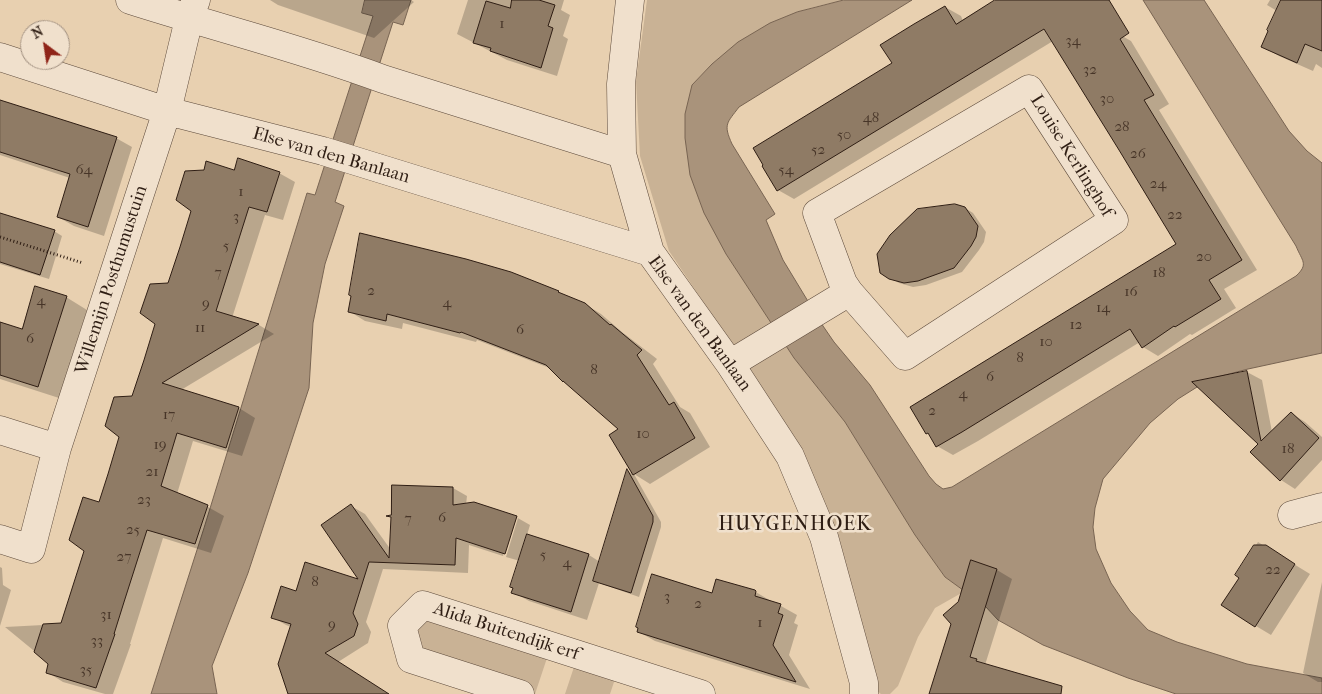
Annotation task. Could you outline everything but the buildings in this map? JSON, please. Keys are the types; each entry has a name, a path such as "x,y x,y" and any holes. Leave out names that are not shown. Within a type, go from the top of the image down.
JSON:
{"street":[{"path":"130,0 193,10 383,79 622,154"},
{"path":"630,0 620,84 622,154 650,252"},
{"name":"Willemijn Posthumustuin","path":"0,539 31,549 57,448 167,111 193,10"},
{"name":"Else van den Banlaan","path":"0,58 167,111 323,151 650,252 730,364 790,456 826,546 864,683 864,694"},
{"name":"Louise Kerlinghof","path":"1029,89 1114,220 905,356 849,292 843,283 817,213 1029,89"},
{"path":"730,364 849,292"},
{"path":"0,430 57,448"},
{"path":"1292,515 1322,507"},
{"name":"Alida Buitendijk erf","path":"520,694 411,659 402,626 423,605 701,694"}],"path":[{"path":"0,237 114,273"}],"shaded area":[{"path":"365,0 411,0 403,25 393,22 335,202 344,206 325,264 313,323 309,388 248,573 212,666 217,694 151,694 307,193 315,195 373,16 362,13"},
{"path":"647,0 844,0 802,11 753,33 715,62 692,85 726,254 794,358 845,422 915,535 945,577 965,591 935,608 918,637 898,686 890,694 881,694 877,691 820,490 741,358 669,251 640,156 636,81"},
{"path":"844,0 912,0 739,107 729,120 727,128 732,144 775,214 766,220 783,260 834,342 870,385 929,476 943,489 952,487 1296,276 1302,268 1303,262 1296,246 1143,0 1204,0 1289,131 1307,151 1322,163 1322,353 1214,378 1178,399 1150,423 1103,479 1095,508 1093,527 1096,549 1111,583 1130,611 1148,630 1177,642 1247,664 1322,678 1322,694 1176,694 1128,678 1043,645 998,620 985,606 945,577 915,535 845,422 794,358 726,254 704,213 690,175 685,138 685,114 692,85 712,64 738,42 770,23 797,12"},
{"path":"423,605 551,646 535,694 520,694 411,659 402,626"},
{"path":"578,655 616,676 610,694 565,694"}],"district":[{"name":"HUYGENHOEK","path":"795,525"}]}
